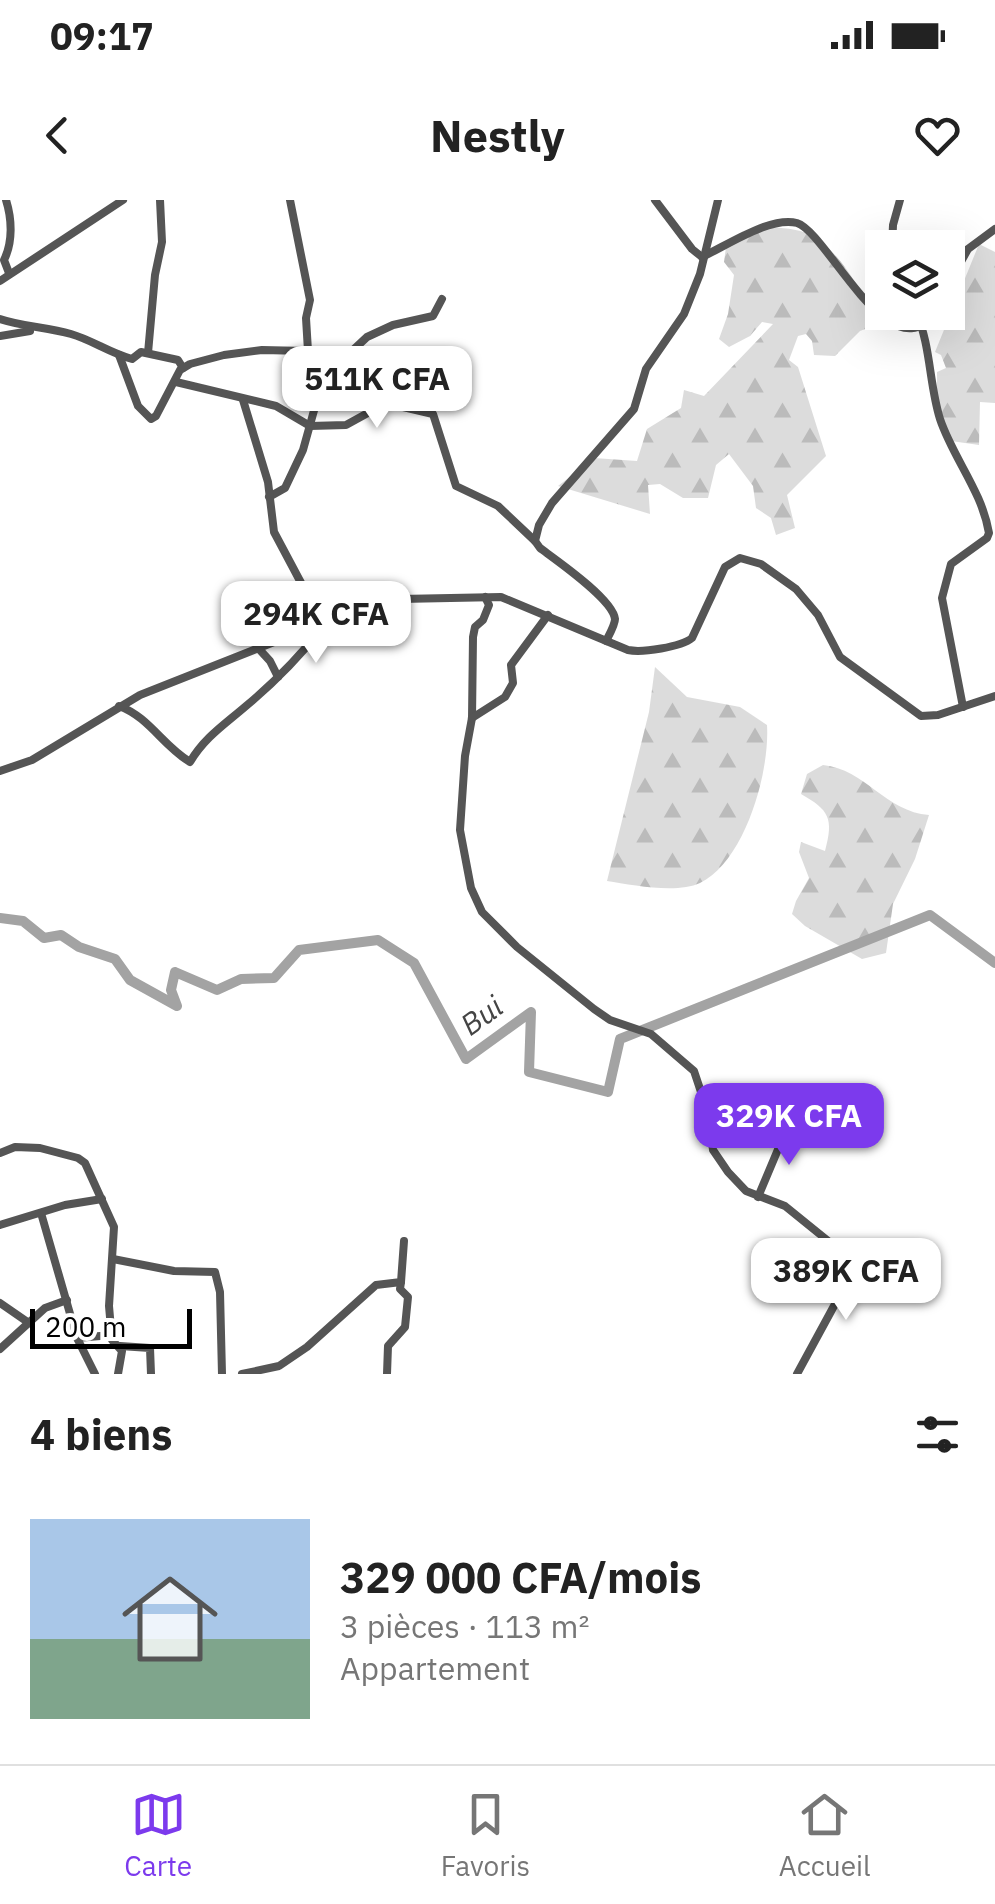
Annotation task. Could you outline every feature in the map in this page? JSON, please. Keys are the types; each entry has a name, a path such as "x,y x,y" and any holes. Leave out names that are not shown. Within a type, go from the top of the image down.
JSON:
{"street":[{"path":"6,200 11,226 4,260 9,274"},
{"path":"0,281 124,200"},
{"path":"148,354 162,242 160,200"},
{"path":"290,200 310,300 306,318 308,351"},
{"path":"655,200 692,250 702,257"},
{"path":"535,540 538,525 552,503 634,409 646,368 684,314 700,274 718,200"},
{"path":"893,230 900,200"},
{"path":"702,257 754,231 785,222 797,223 811,234 865,302"},
{"path":"965,255 995,229"},
{"path":"182,368 230,354 268,349 352,352 367,336 433,316 442,299"},
{"path":"0,319 78,336 132,359 142,352 179,360 182,368 156,416 150,419 138,406 119,355"},
{"path":"0,336 49,328"},
{"path":"923,330 941,421 980,501 989,533 951,564 942,598 963,706"},
{"path":"269,497 281,492 294,474 325,371 319,353"},
{"path":"176,382 276,406 310,426 346,425 386,403 433,414 456,486 498,506 540,548 590,587 612,612 614,623 606,641"},
{"path":"243,400 268,482 271,522 324,626"},
{"path":"0,771 32,760 119,706 302,630 400,599 500,597 638,652 690,642 728,563 740,558 761,564 796,588 818,615 840,658 920,716 938,715 995,696"},
{"path":"486,597 489,605 472,637 472,718 464,756 460,830 472,888 482,912 517,948 610,1020 651,1034 694,1072 708,1113 713,1150 746,1191 785,1206 838,1247 847,1265 847,1282 797,1374"},
{"path":"472,718 505,697 514,683 511,665 548,615"},
{"path":"119,706 141,716 164,742 190,762 216,728 278,677 324,626"},
{"path":"258,649 278,677"},
{"path":"758,1197 787,1128"},
{"path":"0,1153 15,1147 40,1148 78,1158 88,1168 114,1228 109,1302 112,1335 122,1358 118,1374"},
{"path":"0,1225 102,1198"},
{"path":"41,1213 77,1338 94,1374"},
{"path":"387,1374 390,1343 405,1324 408,1297 400,1289 404,1242"},
{"path":"113,1259 174,1271 215,1272 220,1292 222,1374"},
{"path":"242,1374 279,1366 307,1347 376,1285 401,1282"},
{"path":"0,1349 44,1308 67,1300"},
{"path":"0,1303 29,1322"},
{"path":"77,1338 112,1335"},
{"path":"120,1346 150,1348 151,1374"}],"green space":[{"path":"763,226 804,232 827,247 865,300 865,329 835,356 814,355 812,341 806,334 798,336 789,360 798,367 826,456 787,495 795,528 776,535 771,518 756,508 753,486 729,454 716,465 708,498 683,498 660,484 648,485 650,514 558,486 594,458 637,461 647,429 681,408 684,390 704,396 773,324 762,322 750,336 729,347 719,339 728,314 734,275 724,262 726,247"},
{"path":"979,244 995,252 995,403 980,402 979,445 951,441 937,404 937,372 946,368 941,355 935,352 944,330 965,330 965,278"},
{"path":"655,667 687,697 740,707 767,725 759,790 742,836 716,872 700,883 679,888 607,881 649,712"},
{"path":"823,765 851,774 900,806 929,815 915,859 893,904 886,953 862,959 805,926 792,914 809,878 799,852 801,842 825,851 828,840 827,816 801,794 807,774"}],"waterway":[{"name":"Bui","path":"0,918 23,921 44,938 61,935 79,947 115,959 130,980 177,1006 171,990 175,972 217,990 241,979 274,978 299,950 378,940 414,963 466,1059 531,1012 529,1072 608,1092 620,1039 930,915 995,963"}]}
